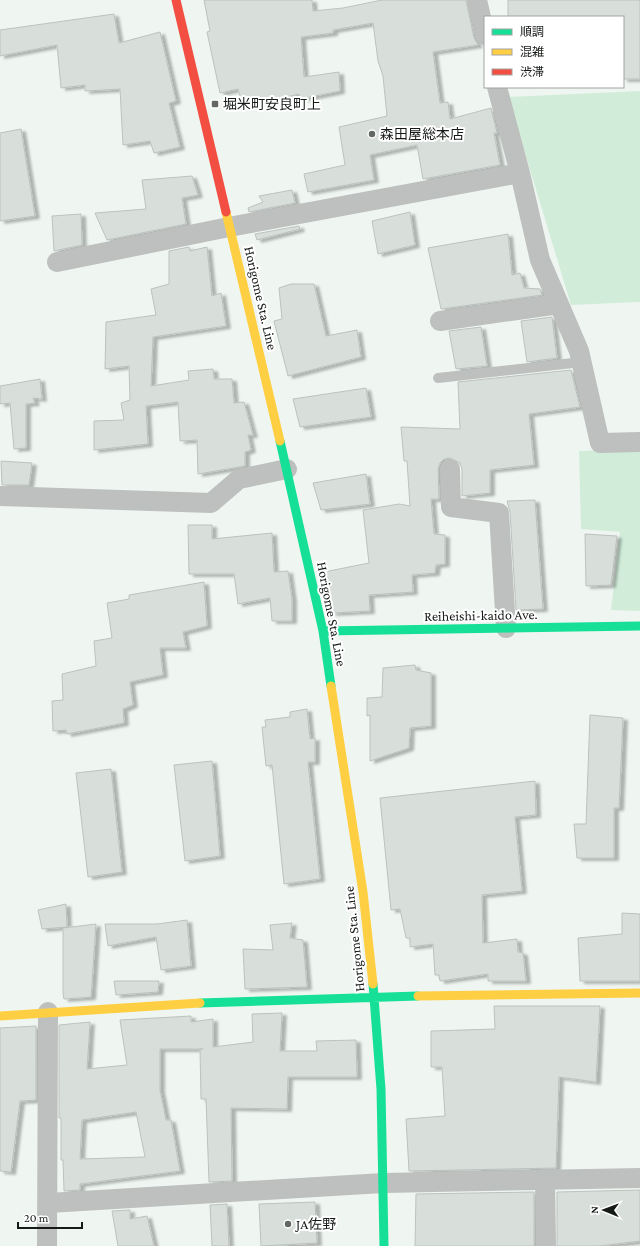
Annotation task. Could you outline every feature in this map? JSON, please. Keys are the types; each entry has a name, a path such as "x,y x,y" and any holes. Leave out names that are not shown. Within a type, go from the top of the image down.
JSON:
{"main road":[{"name":"Horigome Sta. Line","path":"176,0 287,469 323,631 364,892 375,998 381,1089 384,1183 384,1246"},
{"name":"Reiheishi-kaido Ave.","path":"323,631 640,626"},
{"path":"0,1016 168,1004 474,994 640,994"}],"street":[{"path":"477,0 484,31"},
{"path":"498,88 540,260 579,351 600,443 640,442"},
{"path":"57,262 229,227 520,173"},
{"path":"440,321 559,304"},
{"path":"0,496 211,503 239,479 287,469"},
{"path":"450,469 451,507 499,513 506,628"},
{"path":"47,1246 48,1012"},
{"path":"48,1202 384,1183 640,1178"},
{"path":"545,1179 546,1246"}],"lane":[{"path":"438,378 582,362"}],"green space":[{"path":"640,91 640,302 571,305 508,97"},
{"path":"640,449 640,611 611,610 620,532 581,529 579,451"}],"building":[{"path":"204,0 312,0 313,11 343,8 382,0 466,0 474,38 478,45 433,52 440,103 448,102 450,119 491,108 497,133 494,133 500,165 423,179 417,145 370,155 374,180 308,192 304,174 345,165 339,127 387,116 383,76 378,61 373,23 333,30 333,33 301,37 304,77 339,72 340,91 300,99 299,94 243,107 238,89 220,93 207,32 210,31"},
{"path":"508,0 640,0 640,79 624,79 624,16 508,16"},
{"path":"114,14 119,43 160,32 176,101 169,103 180,147 154,153 150,141 123,145 120,89 85,91 85,85 61,88 57,45 0,56 0,30"},
{"path":"21,129 35,216 0,221 0,133"},
{"path":"192,176 198,195 182,198 186,224 107,240 95,213 146,209 142,180"},
{"path":"292,190 295,203 249,212 248,208 263,202 259,196"},
{"path":"410,212 415,245 378,254 372,221"},
{"path":"81,214 82,245 54,251 52,216"},
{"path":"299,226 300,229 257,240 255,234"},
{"path":"508,234 512,275 520,273 524,288 540,289 542,295 441,309 428,248"},
{"path":"189,247 190,251 207,247 212,296 221,293 226,326 153,337 151,386 189,380 188,371 213,369 214,379 232,379 234,403 244,402 253,435 248,435 251,450 245,452 245,466 198,474 197,440 180,441 178,402 146,406 148,444 94,450 94,421 124,420 121,403 130,400 129,366 105,369 106,322 156,315 151,289 169,284 169,251"},
{"path":"291,284 314,284 326,336 357,330 361,357 288,376 274,321 282,319 279,288"},
{"path":"552,317 557,358 527,362 521,321"},
{"path":"481,327 487,366 456,369 449,331"},
{"path":"571,370 580,407 529,414 534,465 490,470 490,493 462,496 462,469 460,463 450,458 444,459 440,463 438,469 439,499 431,499 434,534 445,535 445,564 436,565 435,573 412,575 413,592 369,595 370,611 332,613 324,572 369,563 363,510 399,504 410,506 407,461 404,461 401,427 460,429 458,382"},
{"path":"40,379 42,399 33,398 35,403 26,404 26,448 14,449 10,403 0,404 0,386"},
{"path":"366,388 371,417 300,427 293,399"},
{"path":"1,461 32,463 29,485 2,485"},
{"path":"366,474 370,504 321,510 313,483"},
{"path":"535,500 543,609 516,610 510,512 507,501"},
{"path":"188,525 212,525 212,539 272,533 274,572 288,571 292,599 292,621 272,621 270,598 238,604 234,574 189,574"},
{"path":"585,534 617,536 611,585 586,586"},
{"path":"204,582 207,626 183,632 186,648 160,648 163,675 130,682 133,705 123,709 124,723 67,734 66,730 53,731 52,701 63,700 62,674 96,666 94,641 112,638 107,603 129,599 129,595"},
{"path":"415,665 416,670 431,673 431,726 410,728 409,748 370,761 370,715 367,716 367,698 382,697 383,668"},
{"path":"307,709 310,739 315,738 315,762 308,762 320,879 284,884 272,765 266,766 262,727 266,727 265,720 290,717 290,712"},
{"path":"590,715 623,718 619,808 614,808 614,858 577,858 574,824 586,824"},
{"path":"212,761 220,856 185,861 174,765"},
{"path":"111,769 122,872 88,877 76,773"},
{"path":"535,781 536,815 515,817 522,891 482,895 483,943 517,939 518,952 523,953 526,981 488,981 488,974 440,981 439,975 435,975 433,944 410,947 410,938 406,938 400,909 391,910 380,798"},
{"path":"66,904 67,927 42,929 38,910"},
{"path":"622,913 640,914 640,981 580,981 578,938 622,934"},
{"path":"187,920 191,966 161,970 156,937 108,946 105,924 157,924"},
{"path":"292,923 290,938 303,940 307,987 245,989 243,949 273,950 270,925"},
{"path":"96,924 91,997 64,999 63,928"},
{"path":"114,981 159,981 158,992 116,995"},
{"path":"494,1006 600,1006 596,1082 559,1077 556,1168 409,1171 406,1119 445,1116 442,1067 431,1067 431,1031 495,1029"},
{"path":"282,1013 280,1051 317,1051 316,1041 356,1040 357,1077 288,1077 287,1109 231,1108 232,1181 209,1182 206,1099 201,1099 200,1049 160,1049 160,1090 166,1120 171,1120 180,1171 80,1184 80,1190 64,1191 63,1160 61,1160 61,1118 59,1118 59,1025 90,1022 87,1069 127,1065 120,1020 191,1016 191,1022 213,1019 213,1047 253,1042 252,1014","holes":["136,1112 145,1157 80,1159 82,1120"]},
{"path":"36,1026 36,1100 20,1101 11,1172 0,1171 0,1028"},
{"path":"640,1190 640,1241 599,1246 557,1246 557,1192"},
{"path":"534,1192 534,1246 415,1246 416,1194"},
{"name":"JA佐野","path":"315,1202 317,1243 261,1246 259,1204"},
{"path":"227,1204 229,1246 212,1246 210,1205"},
{"path":"130,1210 130,1219 147,1216 154,1246 118,1246 112,1211"}],"traffic: fast":[{"path":"280,441 323,631 331,686"},
{"path":"323,631 640,626"},
{"path":"373,984 381,1089 384,1246"},
{"path":"200,1003 418,996"}],"traffic: slow":[{"path":"226,212 280,441"},
{"path":"331,686 363,892 373,984"},
{"path":"418,996 640,993"},
{"path":"0,1016 200,1003"}],"traffic: jam":[{"path":"176,0 226,212"}],"place":[{"name":"堀米町安良町上","path":"215,104"},
{"name":"森田屋総本店","path":"372,134"},
{"name":"JA佐野","path":"288,1224"}]}
